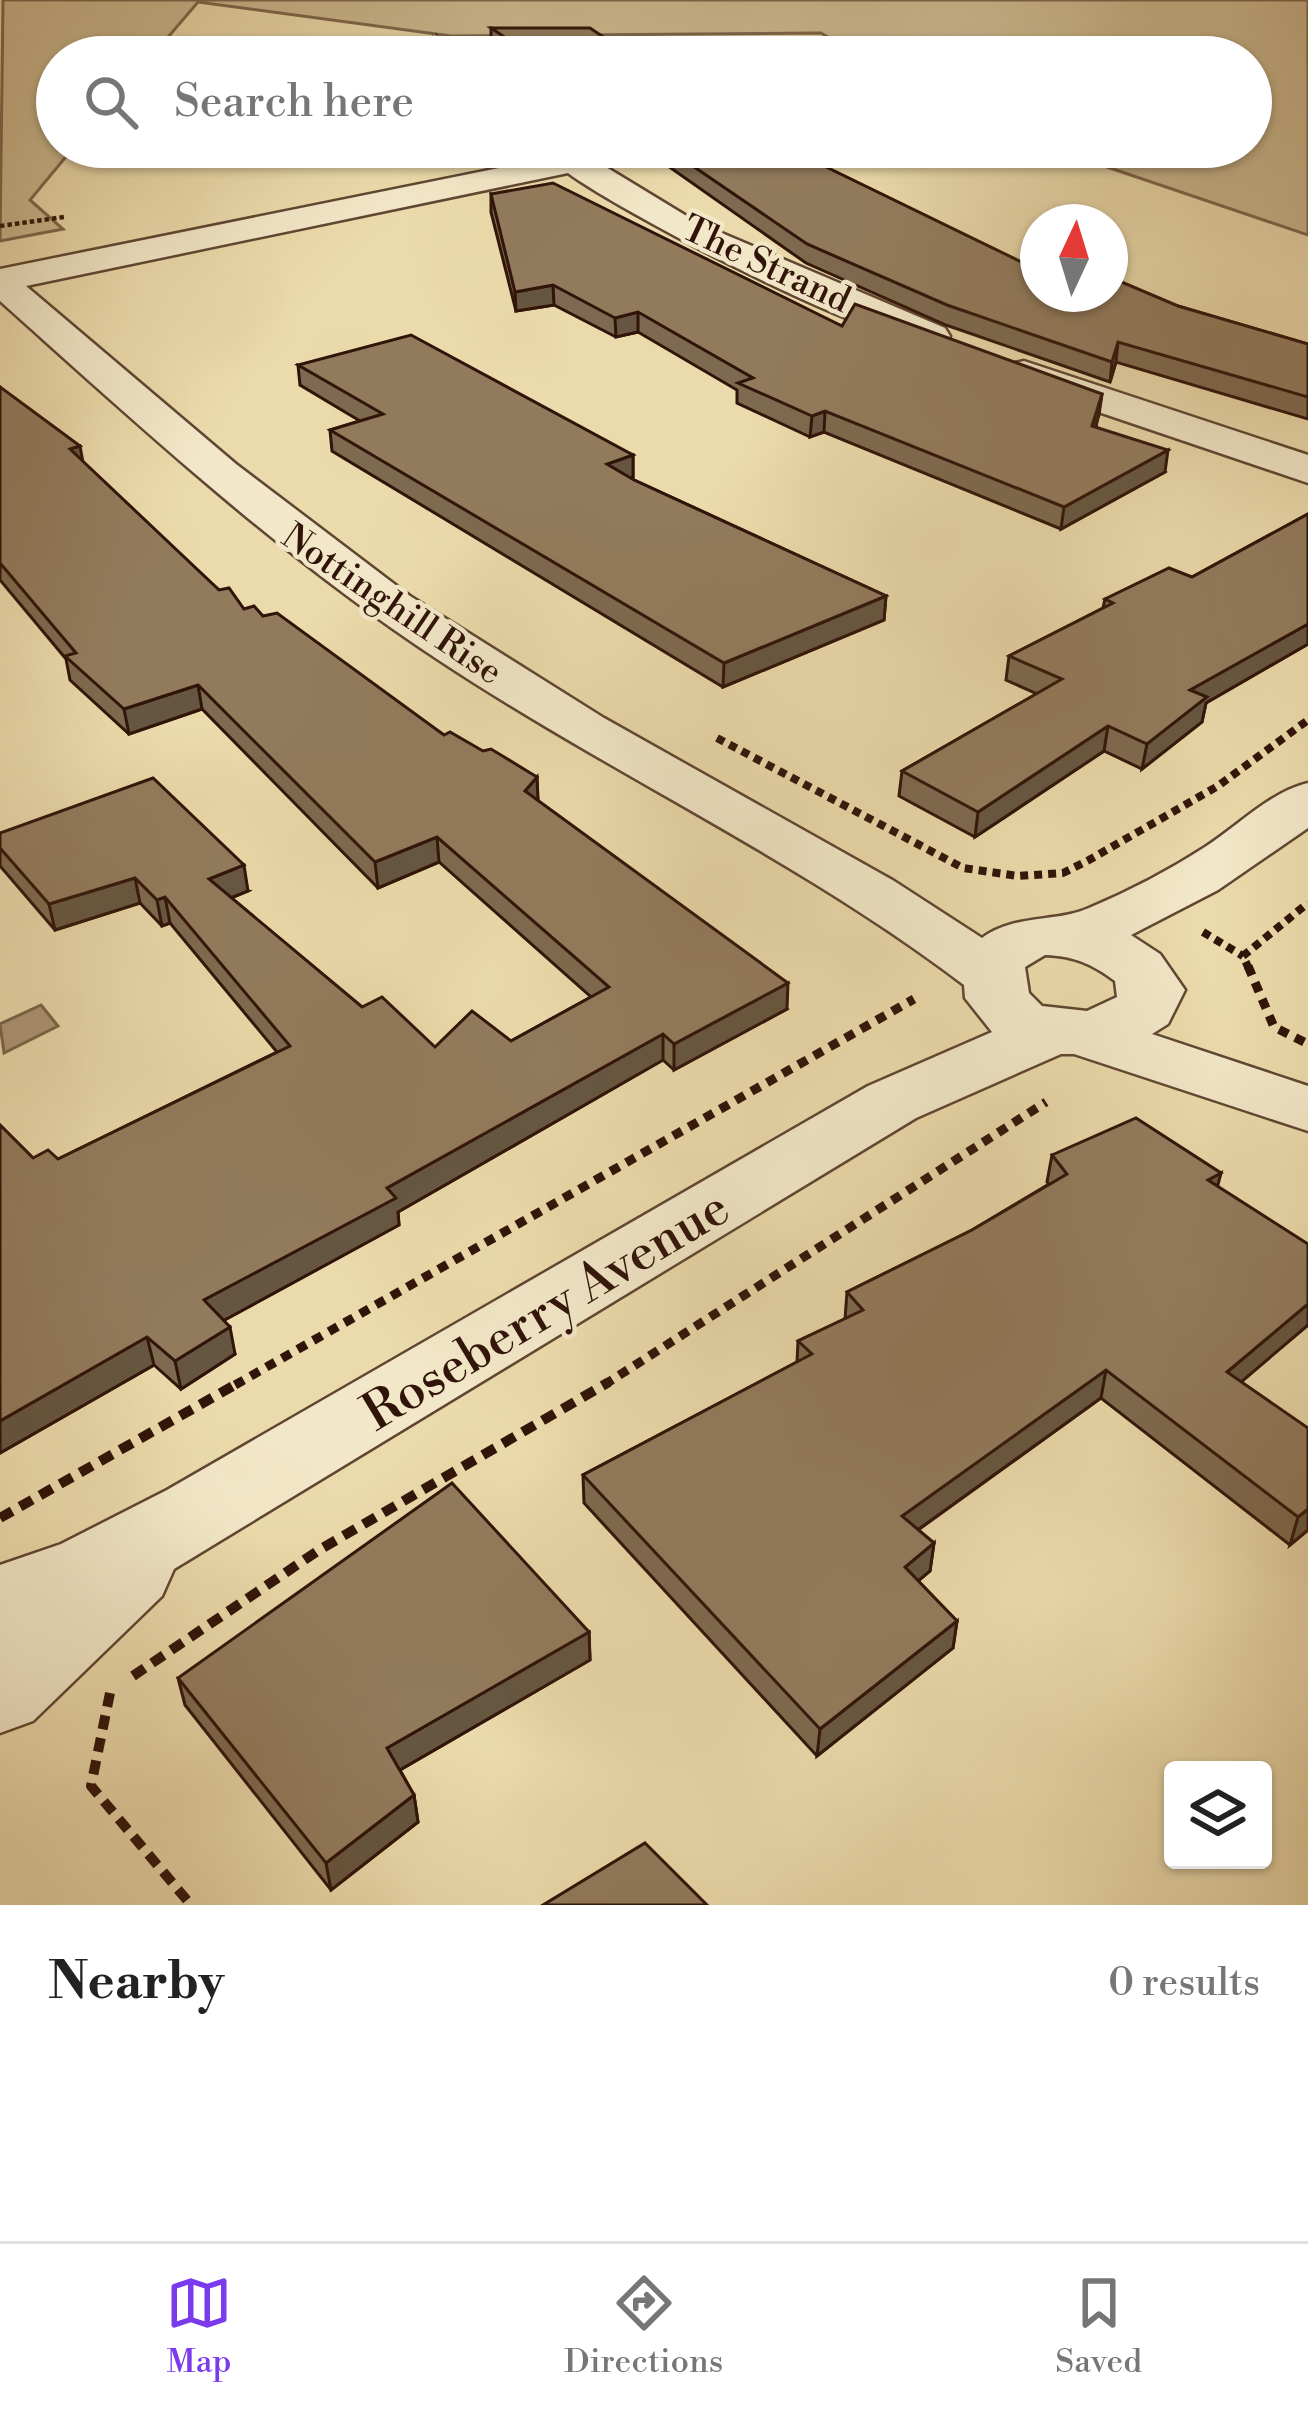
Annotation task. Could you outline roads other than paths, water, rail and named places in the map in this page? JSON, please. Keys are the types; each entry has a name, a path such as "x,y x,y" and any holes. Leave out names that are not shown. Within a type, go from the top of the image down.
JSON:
{"street":[{"path":"0,281 504,168"},
{"name":"The Strand","path":"586,168 788,279 974,353 1308,470"},
{"name":"Nottinghill Rise","path":"0,281 277,524 490,670 665,777 828,864 920,920 993,986"},
{"path":"1306,1089 1020,1020 993,986 993,961 1014,944 1059,936 1159,903 1245,849 1308,800"},
{"path":"1073,1033 1130,1024 1146,1010 1146,986 1179,918 1245,849"},
{"name":"Nottinghill Rise","path":"828,864 937,910 1059,936"},
{"path":"1059,936 1110,947 1208,1048 1306,1089"},
{"name":"Roseberry Avenue","path":"0,1692 197,1515 892,1102 966,1040 993,986"},
{"name":"Roseberry Avenue","path":"892,1102 1073,1033"}]}
